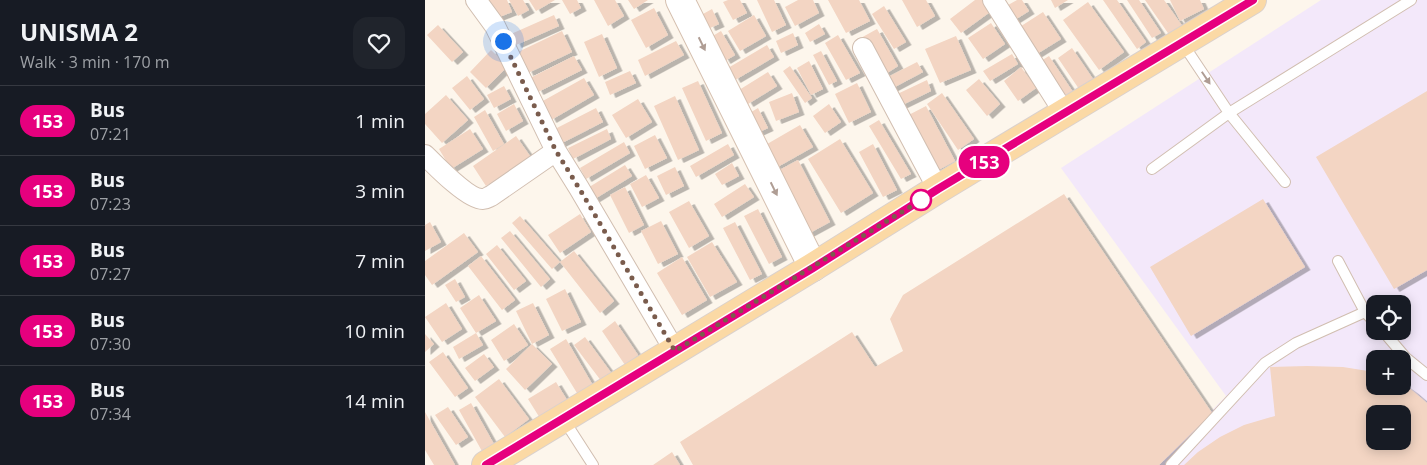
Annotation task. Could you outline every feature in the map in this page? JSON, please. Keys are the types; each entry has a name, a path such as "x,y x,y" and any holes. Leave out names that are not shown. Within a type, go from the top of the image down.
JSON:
{"main road":[{"path":"680,0 813,268"},
{"path":"486,465 813,268 938,189 1253,0"}],"street":[{"path":"476,0 495,26 556,151 675,351"},
{"path":"993,0 1065,114"},
{"path":"863,48 938,189"},
{"path":"425,155 447,177 473,196 482,199 491,196 556,151"}],"lane":[{"path":"1152,169 1229,113 1411,0"},
{"path":"1183,43 1229,113 1285,182"},
{"path":"1171,465 1265,362 1296,343 1365,312 1338,261"},
{"path":"1391,340 1406,358 1427,375"},
{"path":"563,419 593,465"}],"shaded area":[{"path":"1321,0 1427,0 1427,465 1159,465 1226,396 1061,168"}],"building":[{"path":"489,0 507,0 512,12 497,18"},
{"path":"509,0 523,0 529,10 518,16"},
{"path":"529,0 555,0 536,11"},
{"path":"562,0 577,0 581,8 570,14"},
{"path":"594,0 615,0 624,16 608,26"},
{"path":"628,0 648,0 634,9"},
{"path":"740,0 747,13 733,20 723,2"},
{"path":"757,0 774,0 786,25 772,32"},
{"path":"798,0 813,0 819,13 795,26 785,7"},
{"path":"828,0 859,0 870,21 846,33"},
{"path":"902,0 926,0 935,16 917,27"},
{"path":"975,0 982,0 990,12 961,33 950,19"},
{"path":"1017,0 1022,0 1029,11 1010,23 1001,9"},
{"path":"1051,0 1068,0 1055,8"},
{"path":"1103,0 1117,0 1146,42 1137,49"},
{"path":"1127,0 1139,0 1161,33 1152,38"},
{"path":"1145,0 1164,0 1183,27 1170,36"},
{"path":"1170,0 1200,0 1204,9 1180,21"},
{"path":"1088,2 1124,52 1099,70 1063,20"},
{"path":"884,6 906,42 894,49 872,14"},
{"path":"654,8 668,35 646,48 631,20"},
{"path":"712,9 719,24 710,28 703,14"},
{"path":"1043,12 1061,39 1032,57 1015,30"},
{"path":"554,15 559,26 516,45 511,34"},
{"path":"754,15 766,36 740,51 728,31"},
{"path":"991,23 1005,44 983,59 968,38"},
{"path":"819,24 825,34 810,42 805,33"},
{"path":"438,25 463,52 452,62 427,35"},
{"path":"877,29 898,66 881,77 859,39"},
{"path":"562,31 572,52 528,73 518,52"},
{"path":"721,31 735,55 725,61 711,37"},
{"path":"793,33 798,45 781,53 776,41"},
{"path":"602,34 617,68 599,77 584,42"},
{"path":"838,35 860,73 846,80 825,43"},
{"path":"956,36 971,70 940,83 925,49"},
{"path":"676,41 684,55 645,76 638,60"},
{"path":"767,45 774,57 735,80 728,68"},
{"path":"1072,48 1093,79 1079,89 1058,58"},
{"path":"491,50 508,66 486,88 470,72"},
{"path":"821,51 837,81 829,85 813,55"},
{"path":"1012,54 1018,64 990,81 983,71"},
{"path":"574,56 582,70 538,92 530,78"},
{"path":"1049,56 1073,92 1060,101 1036,64"},
{"path":"809,61 823,89 811,95 797,68"},
{"path":"917,62 923,72 891,89 886,78"},
{"path":"790,66 812,98 805,103 783,71"},
{"path":"1021,67 1036,88 1018,101 1004,81"},
{"path":"630,71 636,83 610,95 605,82"},
{"path":"768,72 777,86 748,104 739,90"},
{"path":"467,76 484,99 470,110 452,88"},
{"path":"584,78 594,95 551,120 541,102"},
{"path":"979,79 1000,104 987,116 966,90"},
{"path":"927,80 931,91 896,108 891,97"},
{"path":"698,81 722,133 706,141 682,88"},
{"path":"857,83 871,112 849,123 835,94"},
{"path":"504,86 511,99 494,108 487,95"},
{"path":"1427,91 1427,270 1394,289 1316,157"},
{"path":"792,93 799,112 776,121 769,102"},
{"path":"942,93 974,139 958,150 927,104"},
{"path":"446,95 468,120 442,143 425,124 425,114"},
{"path":"675,96 699,150 678,160 654,106"},
{"path":"638,99 652,122 626,138 612,115"},
{"path":"514,104 523,121 506,131 497,114"},
{"path":"829,104 841,122 825,133 813,116"},
{"path":"926,106 955,161 931,174 901,119"},
{"path":"596,108 603,122 560,144 553,130"},
{"path":"758,108 768,128 757,133 748,114"},
{"path":"485,110 504,144 493,151 474,117"},
{"path":"879,120 911,174 901,179 869,126"},
{"path":"800,125 813,147 774,169 762,147"},
{"path":"470,129 483,149 451,169 439,149"},
{"path":"607,129 611,139 573,159 568,148"},
{"path":"655,135 667,158 645,169 634,146"},
{"path":"516,136 530,156 486,186 473,166"},
{"path":"840,139 873,193 841,213 808,159"},
{"path":"624,142 630,153 586,179 580,168"},
{"path":"728,144 734,155 696,177 690,166"},
{"path":"873,144 897,190 883,197 859,152"},
{"path":"798,160 830,222 806,235 774,173"},
{"path":"732,163 739,176 722,185 715,174"},
{"path":"625,165 632,176 593,200 586,189"},
{"path":"675,167 684,186 666,195 657,176"},
{"path":"646,175 659,198 642,207 630,184"},
{"path":"745,184 754,197 722,217 714,204"},
{"path":"625,187 644,225 629,233 610,195"},
{"path":"1064,194 1212,413 1159,465 693,465 680,442 852,332 875,367 903,351 890,319 903,295"},
{"path":"1263,199 1305,267 1191,336 1150,267"},
{"path":"689,201 709,236 689,248 669,212"},
{"path":"758,209 782,257 769,264 744,216"},
{"path":"580,214 591,232 560,253 548,235"},
{"path":"520,216 560,262 552,269 512,223"},
{"path":"661,221 678,254 658,264 641,231"},
{"path":"430,222 441,242 425,251 425,225"},
{"path":"735,222 762,274 750,280 723,228"},
{"path":"510,231 550,279 541,287 501,238"},
{"path":"464,233 478,252 432,285 425,275 425,261"},
{"path":"712,242 737,282 710,297 687,257"},
{"path":"497,245 526,281 514,290 486,254"},
{"path":"574,251 614,301 600,313 560,262"},
{"path":"481,256 515,300 502,310 468,266"},
{"path":"682,257 707,300 682,315 657,273"},
{"path":"455,279 465,297 456,302 445,285"},
{"path":"565,289 581,322 562,331 546,299"},
{"path":"479,295 496,321 476,333 460,308"},
{"path":"446,303 462,329 442,342 425,317"},
{"path":"533,303 549,335 532,344 516,311"},
{"path":"615,321 638,355 625,365 602,331"},
{"path":"514,324 528,345 504,361 491,340"},
{"path":"476,333 483,345 459,359 453,347"},
{"path":"425,334 434,344 425,352"},
{"path":"585,337 615,378 605,386 574,345"},
{"path":"566,339 595,389 580,398 550,349"},
{"path":"532,344 552,364 525,390 506,369"},
{"path":"443,352 468,388 455,397 429,362"},
{"path":"484,354 494,367 475,381 465,368"},
{"path":"1270,367 1343,367 1366,371 1366,395 1411,395 1411,390 1427,403 1427,465 1184,465 1198,452 1220,437 1244,425 1275,416"},
{"path":"499,379 529,419 505,437 475,397"},
{"path":"556,382 570,405 543,423 528,399"},
{"path":"471,403 495,446 483,453 459,410"},
{"path":"448,407 468,437 456,445 435,415"},
{"path":"425,412 455,465 434,465 425,450"},
{"path":"672,452 680,465 653,465"}],"bus line":[{"name":"153","path":"486,465 813,268 938,189 1253,0"}],"route":[{"path":"503,41 556,151 675,351 923,199 921,200"}]}
